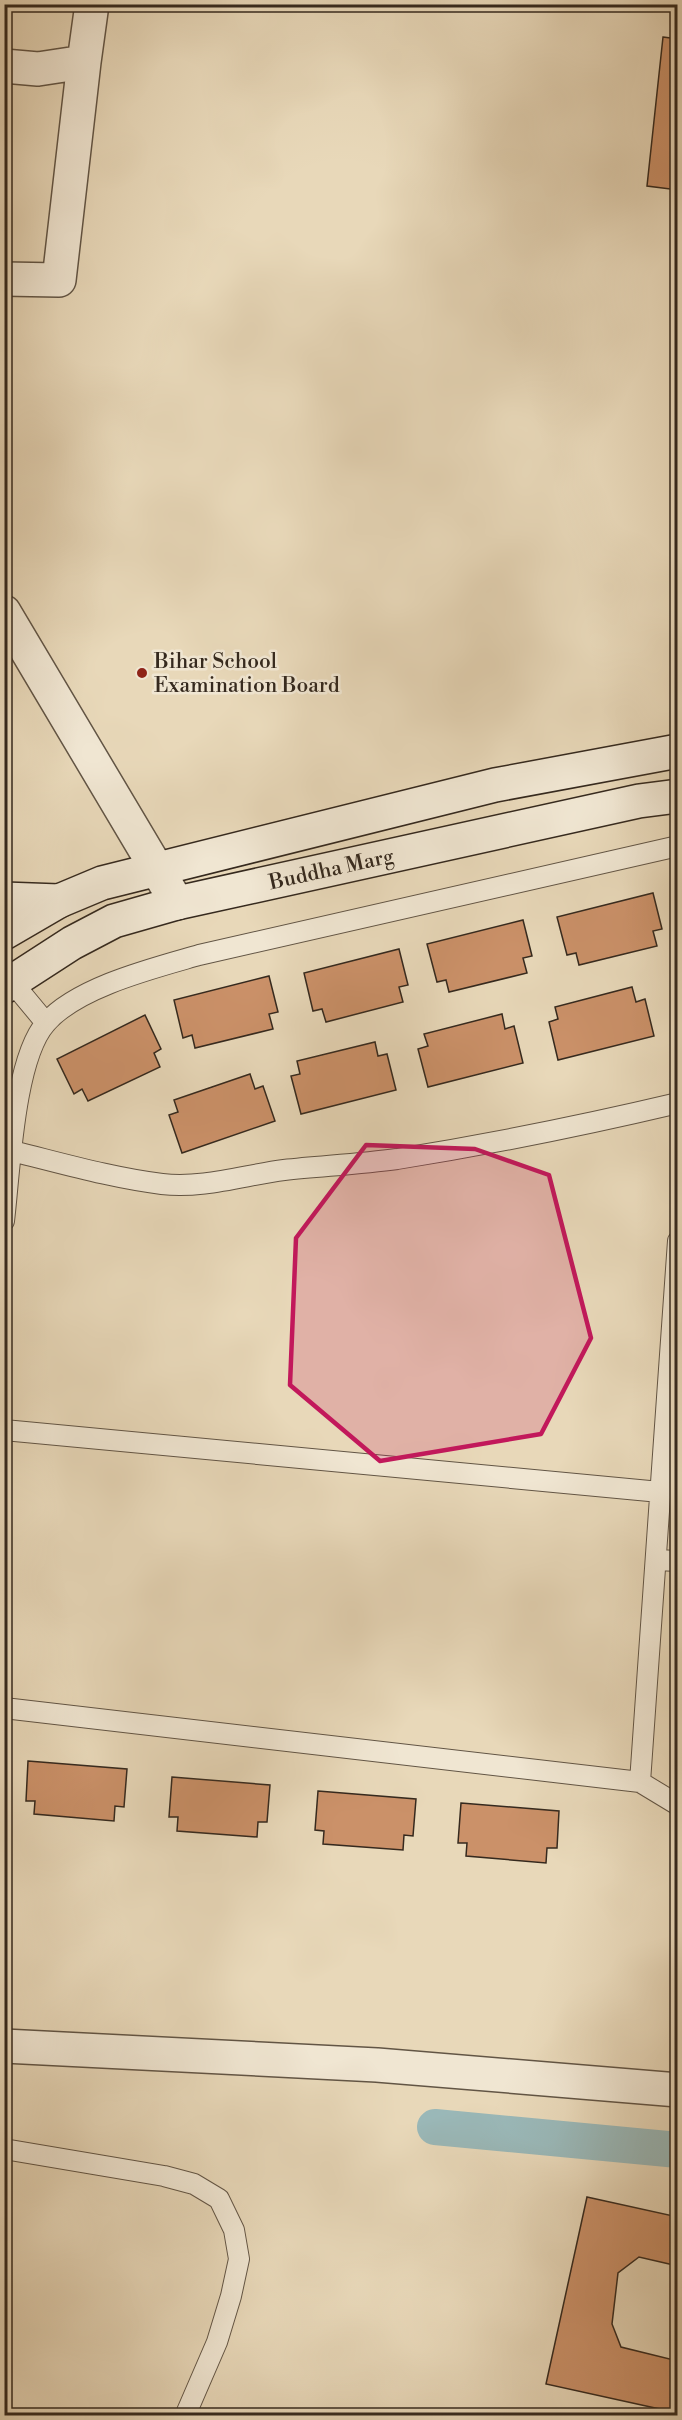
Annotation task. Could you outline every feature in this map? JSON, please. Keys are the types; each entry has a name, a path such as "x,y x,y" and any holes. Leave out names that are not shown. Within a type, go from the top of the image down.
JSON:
{"street":[{"path":"4,279 59,280 92,4"},
{"path":"4,66 39,69 84,62"},
{"path":"4,612 177,903"},
{"name":"Buddha Marg","path":"4,933 59,901 102,883 495,785 678,751"},
{"name":"Buddha Marg","path":"8,984 72,943 114,921 177,903 639,801 678,796"},
{"path":"4,899 59,901"},
{"path":"4,2046 377,2065 678,2090"}],"lane":[{"path":"4,1221 19,1097 27,1057 46,1023 78,998 129,976 199,955 678,846"},
{"path":"8,984 46,1023"},
{"path":"12,1151 99,1172 163,1184 190,1185 260,1173 395,1159 469,1147 678,1102"},
{"path":"640,1782 678,1241"},
{"path":"4,1430 660,1492"},
{"path":"656,1560 678,1562"},
{"path":"4,1708 640,1782 678,1804"},
{"path":"4,2149 164,2176 194,2184 219,2199 234,2230 239,2259 217,2342 185,2415"}],"highlighted area":[{"path":"366,1145 475,1149 549,1175 591,1338 541,1434 380,1461 290,1385 296,1238"}],"building":[{"path":"663,37 678,39 678,190 647,186"},
{"path":"653,893 662,929 653,931 657,946 579,965 576,953 567,955 557,917"},
{"path":"523,920 532,956 523,958 527,973 449,992 446,980 437,982 427,944"},
{"path":"399,949 408,985 399,987 403,1002 326,1022 322,1009 313,1011 304,973"},
{"path":"269,976 278,1012 269,1014 273,1029 195,1048 192,1035 183,1038 174,1000"},
{"path":"632,987 636,1002 645,999 654,1036 558,1060 549,1022 558,1019 555,1007"},
{"path":"502,1014 505,1029 514,1026 523,1063 428,1087 418,1049 428,1046 424,1034"},
{"path":"145,1015 161,1049 154,1053 160,1067 88,1101 82,1089 74,1094 57,1059"},
{"path":"375,1042 378,1056 387,1054 396,1090 301,1114 291,1076 300,1074 297,1061"},
{"path":"250,1074 255,1089 263,1086 275,1121 182,1153 169,1115 178,1112 174,1100"},
{"path":"28,1761 127,1769 124,1807 115,1806 114,1821 34,1814 35,1801 26,1801"},
{"path":"172,1777 270,1785 267,1822 258,1822 257,1837 177,1831 178,1817 169,1817"},
{"path":"318,1791 416,1799 413,1836 404,1835 403,1850 323,1844 324,1831 315,1830"},
{"path":"461,1803 559,1811 557,1848 547,1848 546,1863 466,1856 467,1843 458,1843"},
{"path":"587,2197 678,2217 678,2266 639,2257 618,2273 612,2324 621,2347 678,2361 678,2413 546,2384"}],"waterway":[{"path":"435,2127 678,2150"}],"place":[{"name":"Bihar School Examination Board","path":"142,673"}]}
